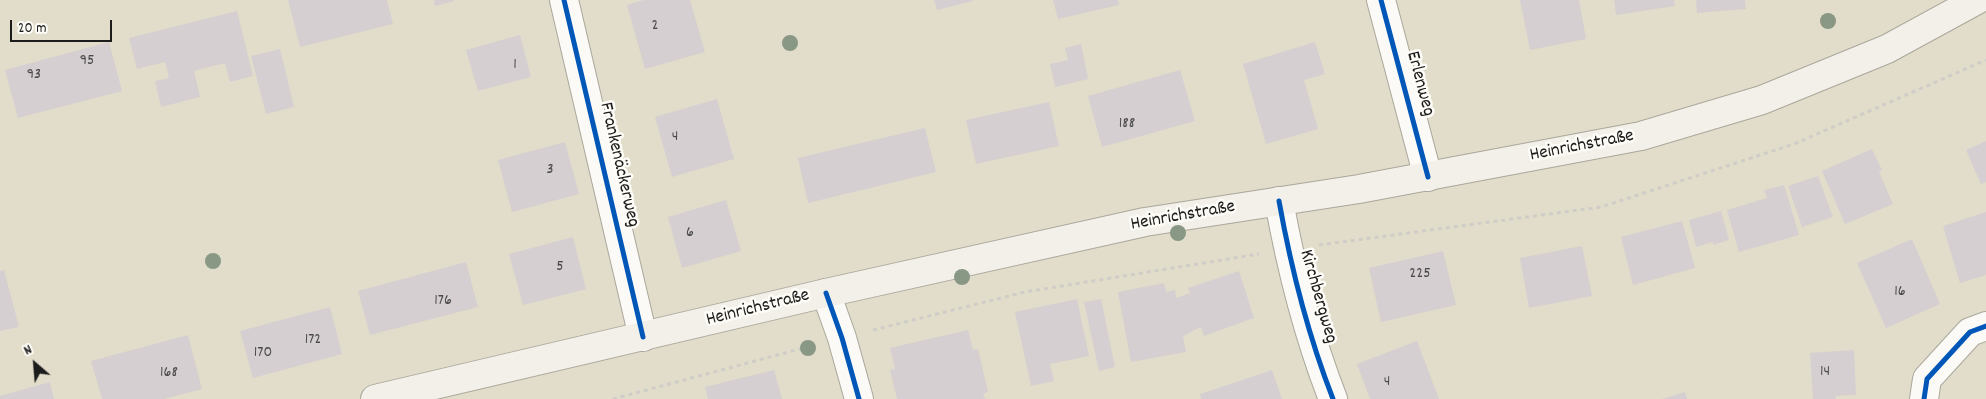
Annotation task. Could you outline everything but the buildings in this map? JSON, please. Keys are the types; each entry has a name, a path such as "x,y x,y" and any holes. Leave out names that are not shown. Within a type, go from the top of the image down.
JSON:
{"main road":[{"name":"Heinrichstraße","path":"375,399 412,394 826,293 1145,222 1428,176 1642,136 1762,100 1886,49 1977,0"}],"street":[{"name":"Frankenäckerweg","path":"564,0 643,337"},
{"name":"Erlenweg","path":"1381,0 1428,176"},
{"name":"Kirchbergweg","path":"1279,201 1287,249 1310,335 1333,399"},
{"path":"826,293 842,338 859,399"},
{"path":"1924,399 1927,379 1970,332 1986,326"}],"path":[{"path":"613,399 1025,292 1287,249 1600,207 1794,144 1986,60"}],"cycle path":[{"path":"564,0 643,337"},
{"path":"1381,0 1428,177"},
{"path":"1279,201 1301,301 1333,399"},
{"path":"826,293 842,338 859,399"},
{"path":"1924,399 1927,379 1970,332 1986,326"}]}
